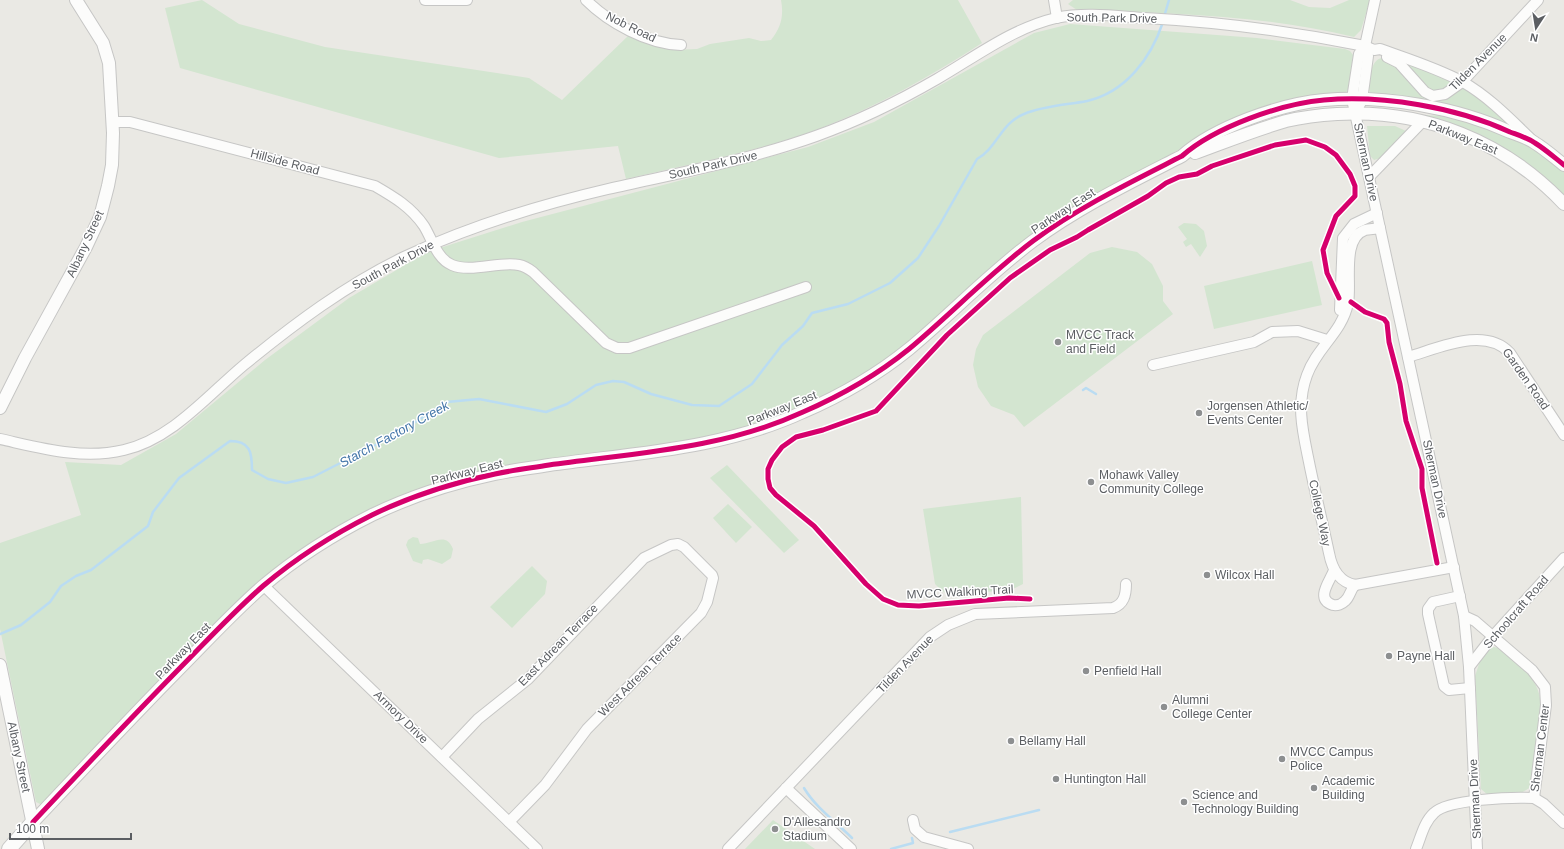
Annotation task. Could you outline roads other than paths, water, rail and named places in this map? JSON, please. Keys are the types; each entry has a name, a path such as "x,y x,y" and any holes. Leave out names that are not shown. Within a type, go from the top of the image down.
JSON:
{"main road":[{"path":"9,849 33,822"}],"street":[{"name":"Albany Street","path":"0,408 25,358 86,247 100,217 112,165 113,122 109,63 102,43 76,0"},
{"path":"425,0 467,0"},
{"name":"Nob Road","path":"586,0 606,16 625,27 662,42 681,45"},
{"path":"1054,0 1057,18"},
{"name":"Sherman Drive","path":"1375,0 1370,48 1357,100 1356,113 1464,616 1469,667 1477,849"},
{"name":"Tilden Avenue","path":"1370,48 1379,54 1398,62 1425,92 1433,96 1445,94 1462,82 1538,0"},
{"name":"South Park Drive","path":"0,439 72,454 102,454 126,450 145,443 171,427 242,367 305,317 330,300 394,262 433,243 549,204 776,150 821,135 879,110 1028,27 1057,18 1098,15 1215,22 1273,29 1380,49 1422,64 1462,82"},
{"name":"Parkway East","path":"1462,82 1494,103 1535,142 1564,165"},
{"name":"Parkway East","path":"33,822 122,727 234,613 264,586 322,544 371,516 409,498 453,483 500,472 656,452 722,440 757,430 802,413 848,390 876,373 902,354 1006,263 1063,221 1107,194 1182,156 1190,149 1231,126 1288,106 1323,100 1357,100 1439,108 1477,118 1535,142"},
{"name":"Parkway East","path":"1182,156 1192,155 1287,121 1316,116 1356,113 1382,114 1423,121 1472,138 1498,150 1518,163 1564,204"},
{"path":"1369,177 1423,121"},
{"name":"Hillside Road","path":"113,122 130,122 375,186 396,198 409,208 424,226 442,258 452,265 463,267 520,265 533,272 606,343 617,348 629,348 806,287"},
{"name":"College Way","path":"1329,338 1341,306 1343,238 1354,224 1377,213"},
{"name":"College Way","path":"1334,570 1301,427 1301,395 1307,373 1329,338 1339,327 1348,301 1351,245 1361,232 1380,228"},
{"path":"1153,365 1254,342 1272,332 1298,331 1329,338"},
{"name":"Garden Road","path":"1408,356 1478,340 1494,341 1503,345 1510,353 1564,435"},
{"name":"West Adrean Terrace","path":"510,822 545,785 588,729 704,608 713,582 712,575 684,547 678,544 656,551"},
{"name":"East Adrean Terrace","path":"442,757 478,719 528,679 644,558 656,551"},
{"name":"Schoolcraft Road","path":"1469,667 1493,636 1564,558"},
{"path":"1355,586 1345,602 1342,604 1334,605 1328,602 1324,596 1324,589 1334,570 1345,581 1355,586 1454,567"},
{"name":"Tilden Avenue","path":"728,849 930,637 948,625 963,618 988,613 1113,608 1124,598 1126,584"},
{"name":"Armory Drive","path":"264,586 537,849"},
{"path":"1460,596 1433,602 1428,609 1428,614 1444,686 1449,690 1470,688"},
{"name":"Sherman Center","path":"1464,616 1475,621 1532,670 1545,687 1546,705 1534,798"},
{"name":"Albany Street","path":"0,665 38,849"},
{"path":"786,788 851,849"},
{"path":"1416,849 1426,823 1435,812 1448,805 1475,801 1534,798 1544,804 1564,823"},
{"path":"913,820 915,828 924,837 968,849"}],"waterway":[{"name":"Starch Factory Creek","path":"1164,17 1169,0"},
{"name":"Starch Factory Creek","path":"0,634 21,625 50,602 61,586 76,576 91,570 148,526 153,512 179,478 230,441 246,445 250,453 252,470 268,479 286,483 313,477 393,436 447,402 479,399 546,412 567,404 596,385 613,381 624,382 651,394 692,405 719,406 752,384 782,345 803,326 812,313 848,304 890,283 918,258 939,226 977,159 990,149 1010,123 1016,118 1031,111 1087,101 1114,90 1125,82 1144,60 1152,48 1163,22"},
{"path":"1083,390 1086,388 1096,394"},
{"path":"804,788 820,808 852,838"},
{"path":"950,832 1039,810"},
{"path":"891,849 913,843 912,838"}],"place":[{"name":"MVCC Track and Field","path":"1058,342"},
{"name":"Jorgensen Athletic/ Events Center","path":"1199,413"},
{"name":"Mohawk Valley Community College","path":"1091,482"},
{"name":"Wilcox Hall","path":"1207,575"},
{"name":"Payne Hall","path":"1389,656"},
{"name":"Penfield Hall","path":"1086,671"},
{"name":"Alumni College Center","path":"1164,707"},
{"name":"Bellamy Hall","path":"1011,741"},
{"name":"MVCC Campus Police","path":"1282,759"},
{"name":"Huntington Hall","path":"1056,779"},
{"name":"Academic Building","path":"1314,788"},
{"name":"Science and Technology Building","path":"1184,802"},
{"name":"D'Allesandro Stadium","path":"775,829"}]}
